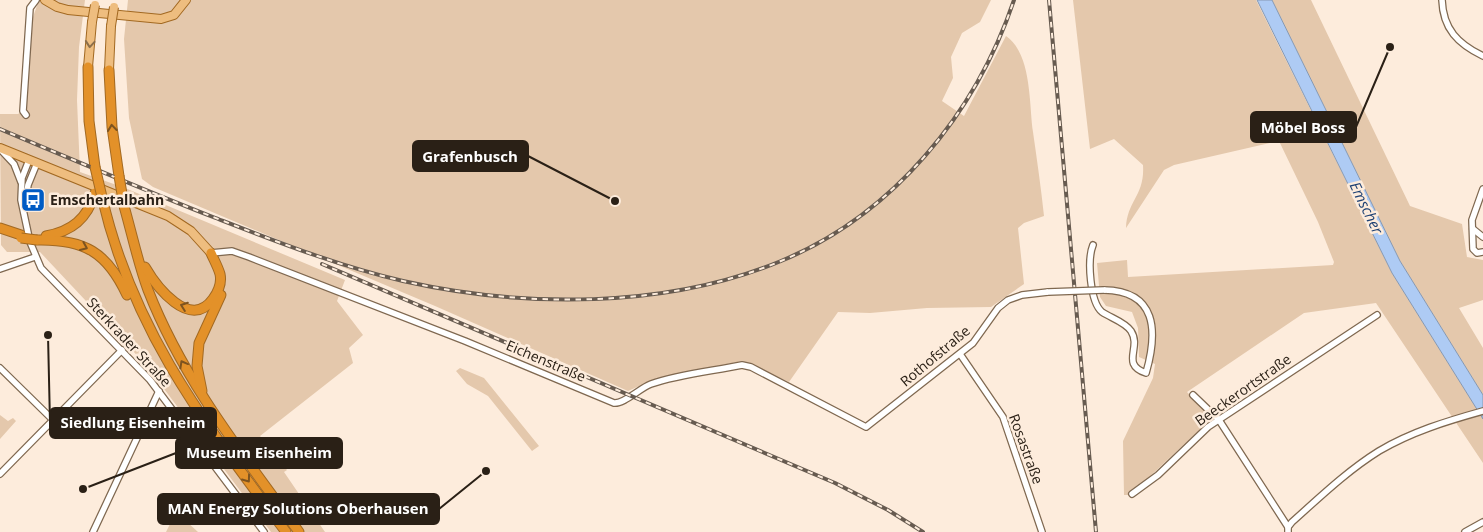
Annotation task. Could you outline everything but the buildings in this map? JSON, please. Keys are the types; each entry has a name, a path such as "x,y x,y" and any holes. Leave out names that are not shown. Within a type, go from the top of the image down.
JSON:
{"highway":[{"path":"88,67 89,120 98,195 119,259 152,334 208,425 286,532"},
{"path":"109,70 112,127 118,176 124,206 148,289 166,330 202,396 299,532"},
{"path":"36,238 63,232 77,224 90,209 98,195"},
{"path":"0,229 21,237 72,242 85,246 102,257 116,273 141,323 152,334"},
{"path":"138,256 163,292 178,305 193,309 209,304 220,287 220,274 212,252"},
{"path":"202,396 197,366 199,343 221,294 224,281 221,267 212,252"}],"main road":[{"path":"45,0 57,7 68,10 156,20 174,15 186,0"},
{"path":"88,67 95,2"},
{"path":"109,70 114,4"},
{"path":"0,148 107,190 173,219 191,231 212,252"}],"street":[{"path":"26,115 23,111 30,8 36,0"},
{"path":"1442,0 1444,18 1452,35 1465,47 1483,56"},
{"path":"0,148 14,164 21,183"},
{"name":"Sterkrader Straße","path":"33,162 21,183 20,200 35,257 58,288 122,350 159,391 260,530"},
{"name":"Sterkrader Straße","path":"24,214 33,162"},
{"path":"1483,189 1472,220 1473,249 1477,253 1483,252"},
{"path":"1473,229 1483,237"},
{"name":"Rothofstraße","path":"866,427 960,354 978,338 998,308 1008,300 1022,294 1048,292 1104,290 1130,293 1140,300 1146,308 1151,322 1152,340 1146,373 1137,369 1134,365 1134,339 1131,331 1101,310 1095,302 1090,264 1092,245"},
{"name":"Eichenstraße","path":"212,252 232,251 258,260 465,341 614,403 621,403 634,392 656,382 742,365 751,367 866,427"},
{"path":"0,269 35,257"},
{"name":"Beeckerortstraße","path":"1132,494 1158,475 1208,427 1377,315"},
{"path":"0,474 122,350"},
{"name":"Rosastraße","path":"960,354 1003,417 1042,532"},
{"path":"0,368 53,420"},
{"path":"93,532 159,391"},
{"path":"1193,395 1219,420 1288,530 1335,483 1381,450 1428,428 1483,411"},
{"path":"1465,532 1483,522"}],"shaded area":[{"path":"39,0 85,0 79,47 77,100 80,172 125,188 345,280 337,301 363,335 349,348 353,363 260,436 287,470 284,472 325,532 271,532 147,366 40,252 7,252 1,245 0,114 18,114 23,111 33,17"},
{"path":"128,0 991,0 980,22 962,33 951,57 953,78 942,101 964,116 1006,36 1014,44 1021,55 1028,80 1044,216 1024,223 1018,228 1024,284 991,307 927,308 870,313 838,312 789,382 742,361 655,379 628,391 435,306 153,187 142,179 129,118 124,39"},
{"path":"1073,0 1256,0 1392,273 1483,419 1483,463 1376,303 1304,313 1187,392 1212,418 1130,495 1124,495 1123,441 1153,378 1155,364 1139,357 1138,328 1132,312 1106,306 1100,297 1097,263 1127,260 1128,277 1333,265 1334,262 1318,222 1279,141 1174,165 1164,170 1126,228 1129,211 1141,184 1143,165 1114,139 1090,149"},
{"path":"1272,0 1311,0 1410,206 1462,224 1467,257 1483,260 1483,300 1459,308 1483,348 1483,395 1400,261"},
{"path":"460,368 484,378 539,446 532,451 488,396 467,384 456,371"},
{"path":"0,415 8,421 13,418 16,421 0,439"},
{"path":"176,512 198,532 166,532"}],"water":[{"name":"Emscher","path":"1257,0 1272,0 1400,261 1483,395 1483,419 1392,273"}],"railway":[{"path":"0,129 236,226 307,252 379,275 449,290 497,296 545,299 643,296 737,277 781,261 822,241 859,217 894,188 925,156 953,120 977,82 998,42 1014,0"},
{"path":"1049,0 1096,532"},
{"path":"322,264 835,483 888,510 923,532"}],"place":[{"name":"Möbel Boss","path":"1390,47"},
{"name":"Emschertalbahn","path":"33,200"},
{"name":"Grafenbusch","path":"615,201"},
{"name":"Siedlung Eisenheim","path":"48,335"},
{"name":"MAN Energy Solutions Oberhausen","path":"486,471"},
{"name":"Museum Eisenheim","path":"83,489"}]}
